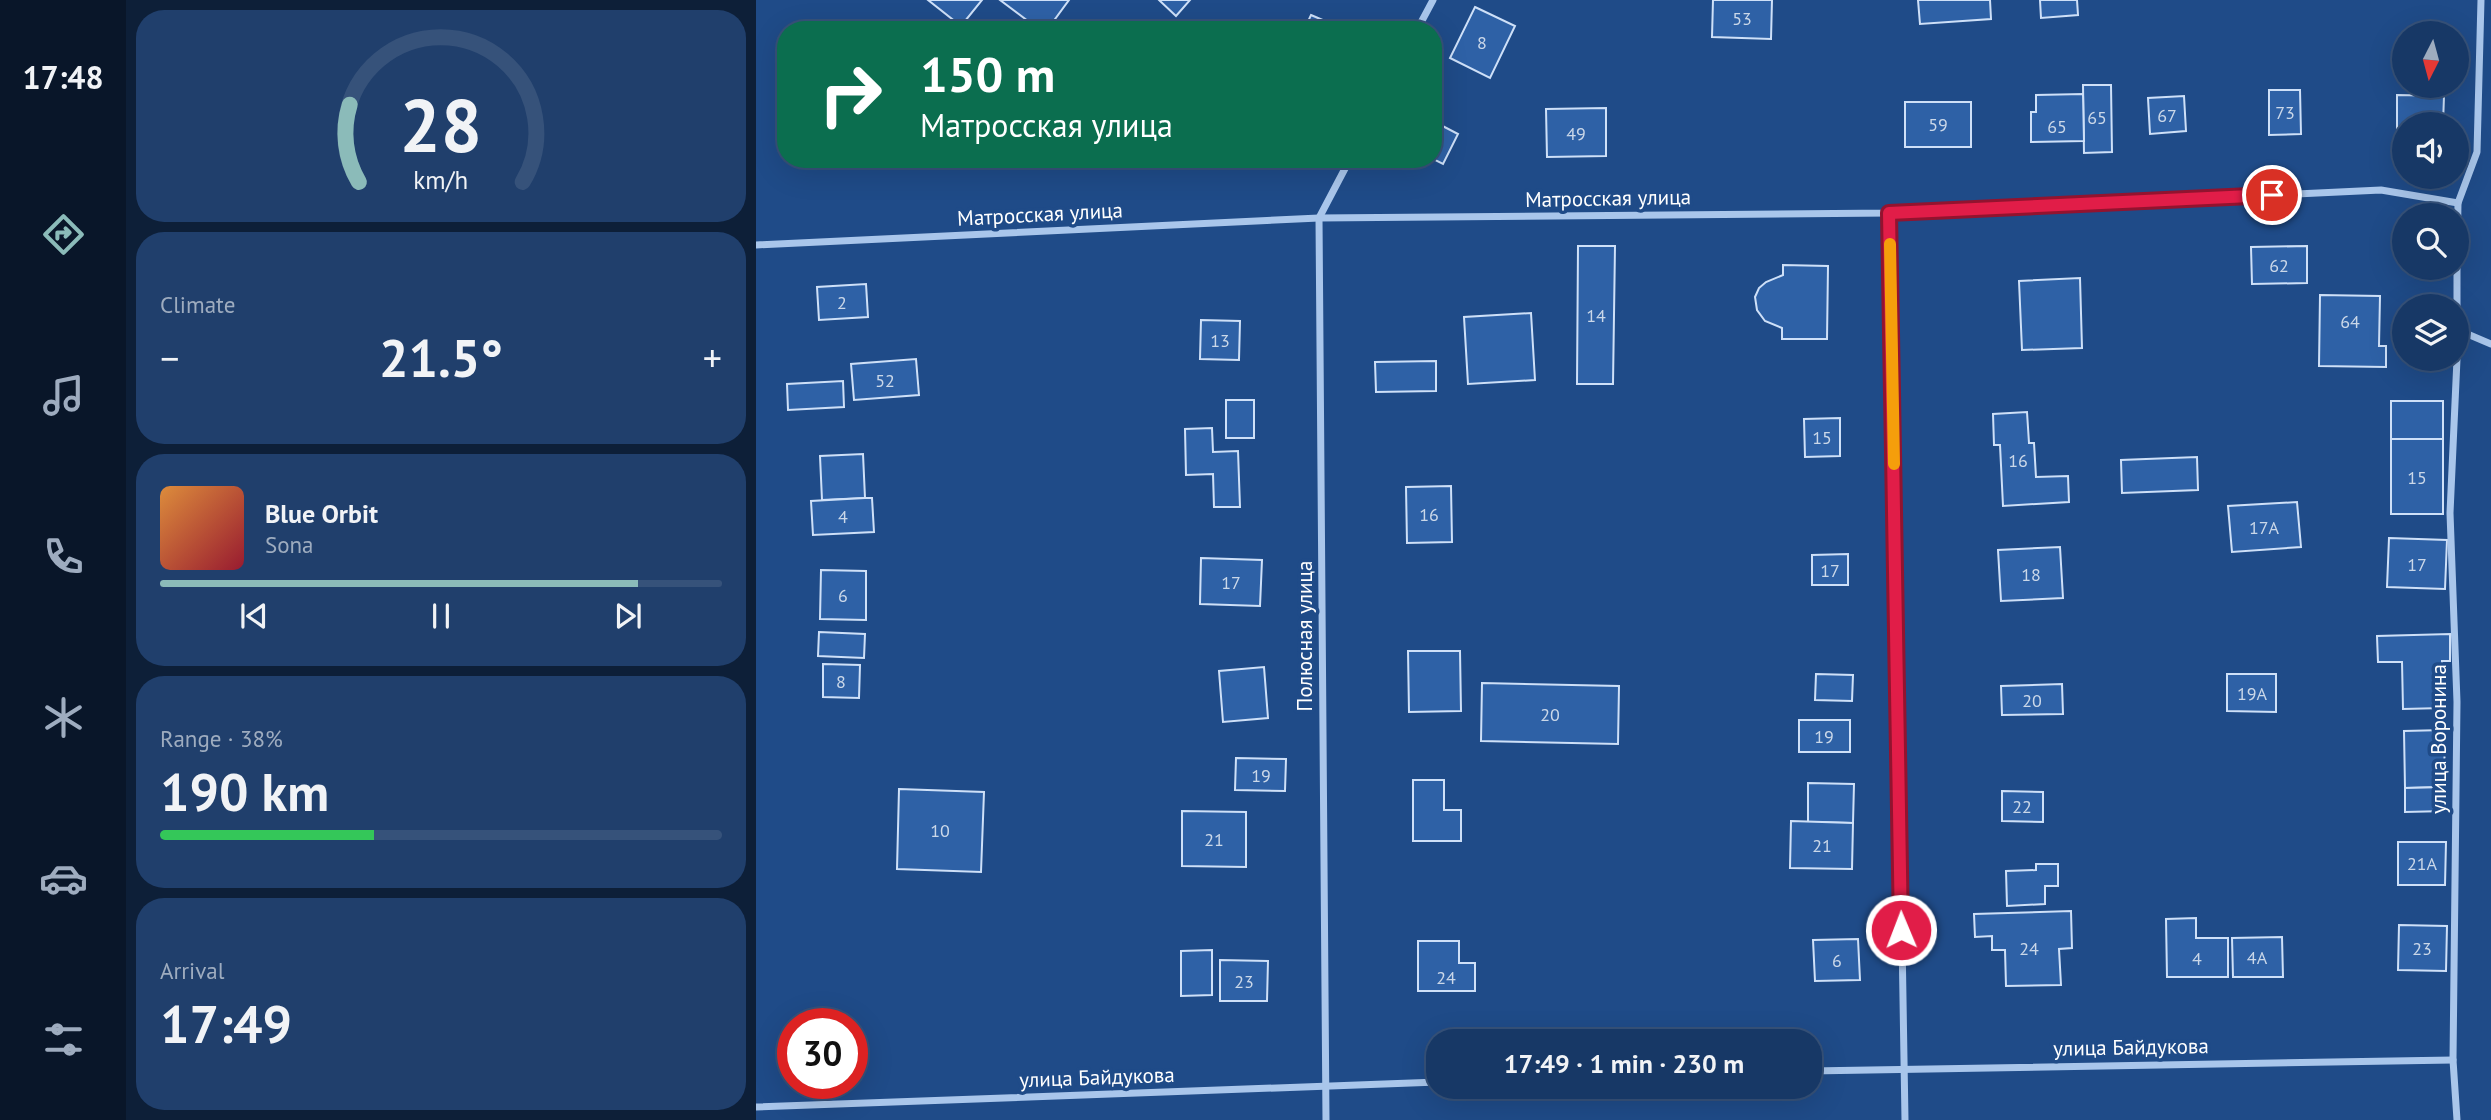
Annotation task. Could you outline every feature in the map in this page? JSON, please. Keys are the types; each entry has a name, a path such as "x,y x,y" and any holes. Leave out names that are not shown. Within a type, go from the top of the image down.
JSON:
{"street":[{"path":"1422,21 1433,0"},
{"name":"улица Воронина","path":"2458,203 2477,152 2481,0"},
{"name":"Полюсная улица","path":"1326,1120 1319,218 1345,168"},
{"name":"Матросская улица","path":"756,245 1319,218 1889,213 2381,190 2458,203"},
{"path":"1889,213 1905,1120"},
{"path":"2469,335 2491,344"},
{"name":"улица Воронина","path":"2456,371 2450,513 2457,702 2453,1060 2457,1120"},
{"name":"улица Байдукова","path":"1822,1071 2453,1060"},
{"name":"улица Байдукова","path":"756,1107 1426,1082"}],"building":[{"path":"928,0 982,0 965,21 955,21"},
{"path":"1000,0 1069,0 1054,21 1028,21"},
{"path":"1159,0 1190,0 1176,16"},
{"path":"1713,0 1772,0 1771,39 1712,37"},
{"path":"1918,0 1990,0 1991,19 1920,24"},
{"path":"2040,0 2077,0 2078,15 2041,18"},
{"path":"1475,7 1515,26 1490,78 1450,58"},
{"path":"1311,15 1325,21 1308,21"},
{"path":"2083,85 2111,85 2112,152 2084,153"},
{"path":"2269,90 2300,90 2301,134 2269,135"},
{"path":"2083,94 2084,141 2031,142 2031,112 2036,112 2036,95"},
{"path":"2184,96 2186,131 2150,134 2148,98"},
{"path":"2397,98 2444,98 2443,112 2397,112"},
{"path":"1905,102 1971,102 1971,147 1905,147"},
{"path":"1606,108 1606,156 1547,157 1546,109"},
{"path":"1442,126 1458,134 1442,164"},
{"path":"1578,246 1615,246 1613,384 1577,384"},
{"path":"2307,246 2307,283 2252,284 2251,247"},
{"path":"1783,265 1828,266 1827,339 1782,339 1782,328 1765,321 1757,310 1755,297 1759,288 1783,275"},
{"path":"2080,278 2082,348 2022,350 2019,281"},
{"path":"866,284 868,317 819,320 817,287"},
{"path":"2320,295 2380,296 2379,346 2386,346 2386,367 2319,366"},
{"path":"1531,313 1535,380 1468,384 1464,317"},
{"path":"1201,320 1240,321 1239,360 1200,359"},
{"path":"916,359 919,395 854,400 851,364"},
{"path":"1436,361 1436,391 1376,392 1375,362"},
{"path":"843,381 844,407 788,410 787,384"},
{"path":"1226,400 1254,400 1254,438 1226,438"},
{"path":"2391,401 2443,401 2443,439 2391,439"},
{"path":"2027,412 2029,443 2034,443 2036,477 2068,476 2069,502 2003,506 2000,445 1994,445 1993,414"},
{"path":"1840,418 1840,456 1805,457 1804,419"},
{"path":"1212,428 1213,452 1238,451 1240,507 1214,507 1213,474 1186,475 1185,429"},
{"path":"2391,439 2443,439 2443,514 2391,514"},
{"path":"863,454 865,498 822,500 820,456"},
{"path":"2197,457 2198,490 2122,493 2121,460"},
{"path":"1451,486 1452,542 1407,543 1406,487"},
{"path":"872,498 874,532 813,535 811,501"},
{"path":"2297,502 2301,547 2232,552 2228,506"},
{"path":"2389,538 2447,540 2445,589 2387,587"},
{"path":"2060,547 2063,598 2001,601 1998,550"},
{"path":"1848,554 1848,585 1812,585 1812,555"},
{"path":"1201,558 1262,560 1260,606 1200,604"},
{"path":"821,570 866,571 866,620 820,619"},
{"path":"819,632 865,634 864,658 818,656"},
{"path":"2450,634 2450,661 2442,661 2443,708 2403,709 2402,662 2378,662 2377,636"},
{"path":"1408,651 1460,651 1461,711 1409,712"},
{"path":"823,664 860,665 859,698 823,697"},
{"path":"1264,667 1268,718 1223,722 1219,671"},
{"path":"1816,674 1853,675 1852,701 1815,700"},
{"path":"2227,674 2276,674 2276,712 2227,711"},
{"path":"1482,683 1619,686 1618,744 1481,741"},
{"path":"2062,684 2063,714 2002,715 2001,686"},
{"path":"1799,720 1850,720 1850,752 1799,752"},
{"path":"2444,730 2445,787 2405,788 2404,731"},
{"path":"1236,758 1286,759 1285,791 1235,790"},
{"path":"1413,780 1444,780 1444,810 1461,810 1461,841 1413,841"},
{"path":"1808,783 1854,784 1853,823 1808,822"},
{"path":"2445,787 2446,811 2405,812 2405,788"},
{"path":"899,789 984,792 981,872 897,869"},
{"path":"2002,791 2043,792 2043,822 2002,821"},
{"path":"1182,811 1246,812 1246,867 1182,866"},
{"path":"1791,821 1853,823 1852,869 1790,868"},
{"path":"2398,842 2446,842 2445,885 2398,885"},
{"path":"2036,864 2058,864 2058,886 2045,886 2045,904 2007,906 2006,871 2036,870"},
{"path":"2071,911 2072,948 2059,949 2061,985 2006,986 2005,950 1992,950 1992,936 1975,937 1974,914"},
{"path":"2196,918 2196,938 2228,938 2228,977 2167,977 2166,919"},
{"path":"2399,925 2447,926 2446,971 2398,970"},
{"path":"2282,937 2283,977 2233,977 2232,938"},
{"path":"1858,939 1860,980 1815,981 1813,940"},
{"path":"1418,941 1459,941 1459,963 1475,963 1475,991 1418,991"},
{"path":"1212,950 1212,995 1181,996 1181,951"},
{"path":"1220,960 1268,961 1267,1001 1220,1001"}],"slow traffic":[{"path":"1890,244 1894,464"}],"route":[{"path":"1901,930 1889,213 2272,195"}]}
